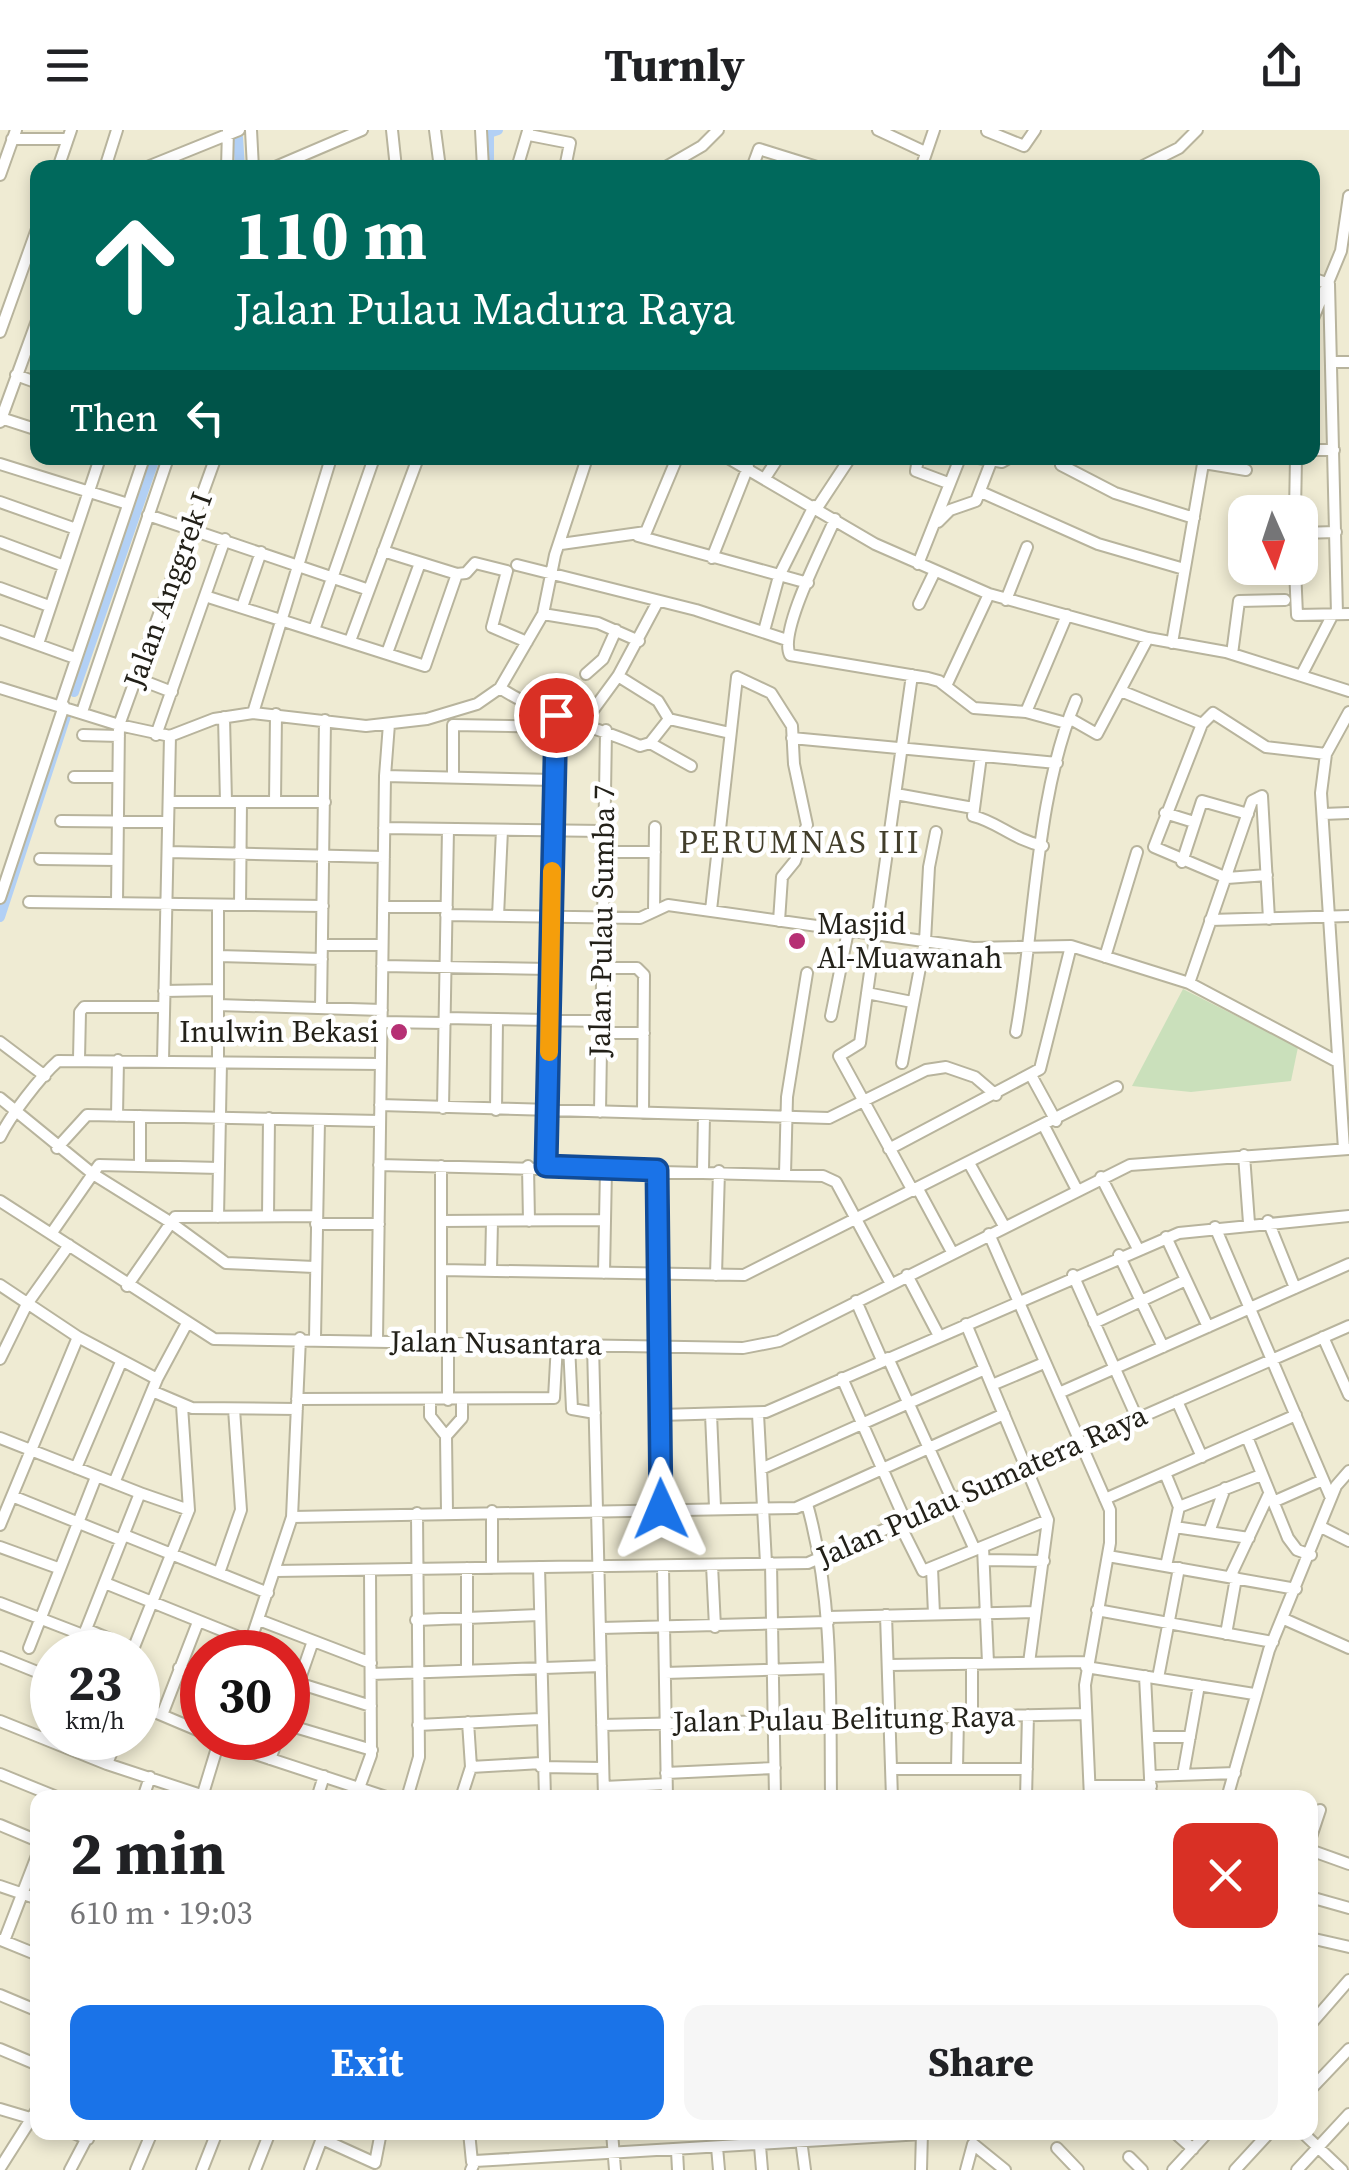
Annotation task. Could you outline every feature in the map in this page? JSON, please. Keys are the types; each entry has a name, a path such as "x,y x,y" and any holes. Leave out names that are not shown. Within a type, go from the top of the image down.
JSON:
{"street":[{"path":"251,130 253,160"},
{"path":"292,160 362,130"},
{"path":"392,130 395,160"},
{"path":"435,130 439,160"},
{"path":"481,130 483,160"},
{"path":"678,160 702,146 718,130"},
{"path":"878,130 924,151"},
{"path":"922,160 934,130"},
{"path":"986,130 1024,146 1035,130"},
{"path":"1155,160 1179,148 1197,130"},
{"path":"108,160 118,131"},
{"path":"164,160 232,132 229,160"},
{"path":"519,160 528,132 570,142 567,160"},
{"path":"0,174 14,135 69,134 61,160"},
{"path":"755,160 759,150 806,160"},
{"path":"1320,304 1343,244 1349,196"},
{"path":"1,324 30,247"},
{"path":"1320,281 1329,284"},
{"path":"1302,674 1340,614 1329,284"},
{"path":"30,346 1,420 30,428"},
{"path":"1331,362 1349,362"},
{"path":"16,375 30,380"},
{"path":"1333,428 1349,427"},
{"path":"1320,450 1334,450"},
{"path":"0,464 128,504"},
{"path":"38,644 98,465"},
{"path":"70,708 75,658 142,465"},
{"path":"0,898 166,465"},
{"name":"Jalan Anggrek I","path":"116,903 119,731 213,465"},
{"path":"254,713 279,619 330,465"},
{"path":"314,630 372,465"},
{"path":"350,642 415,465"},
{"path":"83,736 119,731 170,736 224,717 254,713 354,725 390,724 459,710 500,688 543,614 550,575 585,465"},
{"path":"638,536 652,525 673,465"},
{"path":"744,465 918,564 989,594 1148,638 1232,654 1349,692"},
{"path":"765,478 773,465"},
{"path":"764,631 779,576 815,507 845,465"},
{"path":"917,465 916,471 948,482"},
{"path":"918,564 956,465"},
{"path":"935,526 950,510 971,506 982,492 990,465"},
{"path":"1061,465 1114,493 1194,518"},
{"path":"1172,642 1203,465"},
{"path":"1225,465 1246,470"},
{"path":"1295,495 1296,465"},
{"path":"712,558 748,467"},
{"path":"982,492 1098,544 1184,569"},
{"path":"1335,495 1349,495"},
{"path":"0,502 76,529"},
{"path":"148,515 369,590"},
{"path":"835,520 787,640 787,652 795,657 912,675 946,686 974,708 1067,720 1098,734 1148,638"},
{"path":"1318,532 1336,532"},
{"path":"561,544 638,536 808,583"},
{"path":"156,735 225,540"},
{"path":"0,542 64,566"},
{"path":"1006,600 1026,547"},
{"path":"383,551 457,574 466,574 475,563 550,575 787,640"},
{"path":"242,607 261,552"},
{"path":"387,653 420,563"},
{"path":"512,568 492,627 527,642"},
{"path":"918,604 934,572"},
{"path":"205,596 428,665 457,574"},
{"path":"1296,585 1297,616 1340,614"},
{"path":"0,588 49,606"},
{"path":"946,686 989,594"},
{"path":"1232,654 1240,601 1286,600"},
{"path":"585,721 618,676 657,603"},
{"path":"543,614 616,630 639,641"},
{"path":"1026,712 1067,615"},
{"path":"586,674 603,659 616,630"},
{"path":"0,631 75,658"},
{"path":"912,675 860,1042 840,1056 863,1106 952,1252"},
{"path":"618,676 658,701 669,719 730,733"},
{"path":"711,910 737,676 759,684 788,714 807,824 796,861 782,877 778,921"},
{"path":"136,678 172,692"},
{"path":"0,688 70,708 119,731"},
{"path":"500,688 556,721"},
{"path":"1121,691 1202,724"},
{"path":"1016,1032 1031,948 1042,846 1067,720 1076,700"},
{"path":"1346,1149 1323,814 1326,754 1349,712"},
{"path":"1267,875 1227,878 1182,862 1154,846 1202,724 1214,713 1266,747 1326,754"},
{"path":"275,802 276,714"},
{"path":"224,717 226,802"},
{"path":"453,778 453,725 585,721 640,746 650,743 669,719"},
{"path":"321,1008 325,720"},
{"path":"546,1166 556,721"},
{"path":"377,1340 385,776 390,724"},
{"name":"Jalan Pulau Sumba 7","path":"600,1112 606,730"},
{"path":"163,1060 170,736"},
{"path":"792,738 1057,764"},
{"path":"650,743 691,766"},
{"path":"981,756 974,817 992,820 1013,839 1042,846"},
{"path":"385,776 554,780"},
{"path":"74,777 118,777"},
{"path":"896,794 974,808"},
{"path":"1189,982 1252,801 1264,798 1269,919"},
{"path":"1182,862 1202,801 1248,814"},
{"path":"169,802 325,802"},
{"path":"240,802 240,905"},
{"path":"1165,812 1194,822"},
{"path":"1323,814 1349,813"},
{"path":"60,821 168,822"},
{"path":"654,911 656,827"},
{"path":"384,828 603,831"},
{"path":"444,1108 448,829"},
{"path":"498,916 502,830"},
{"path":"902,1063 925,941 936,832"},
{"path":"168,852 384,856"},
{"path":"602,852 655,852"},
{"path":"1106,956 1137,852"},
{"path":"40,858 118,860"},
{"path":"29,902 323,906"},
{"path":"383,907 498,916 646,918 668,905 995,950 1071,946 1189,982 1342,1071"},
{"path":"218,906 218,1217"},
{"path":"1210,920 1349,916"},
{"path":"831,1016 848,931"},
{"path":"322,945 382,945"},
{"path":"888,1149 1032,1077 1043,1062 1071,946"},
{"path":"218,956 322,959"},
{"path":"382,966 550,970"},
{"path":"600,968 642,971 643,1113"},
{"path":"785,1174 786,1117 807,973"},
{"path":"164,990 218,990"},
{"path":"867,993 912,1002"},
{"path":"218,1005 321,1008 445,1021 549,1021 644,1033"},
{"path":"80,1059 80,1012 84,1007 164,1007"},
{"path":"1334,1017 1349,1016"},
{"path":"496,1110 497,1020"},
{"path":"0,1042 45,1076"},
{"path":"117,1116 118,1060"},
{"path":"0,1137 14,1108 30,1097 58,1061 381,1064"},
{"path":"380,1105 830,1118 863,1106 934,1068 963,1072 996,1095"},
{"path":"1032,1077 1056,1121"},
{"path":"441,1270 716,1275 753,1271 1117,1087"},
{"path":"0,1098 93,1174 233,1266 314,1266"},
{"path":"702,1170 704,1114"},
{"path":"140,1116 140,1166"},
{"path":"57,1148 82,1118 220,1116 380,1121"},
{"path":"268,1216 269,1118"},
{"path":"314,1338 319,1120"},
{"path":"1044,1126 1077,1190"},
{"name":"Jalan Nusantara","path":"0,1200 186,1325 214,1339 764,1346 1101,1177 1148,1162 1346,1149"},
{"path":"1244,1156 1249,1223"},
{"path":"969,1163 1004,1226"},
{"path":"51,1234 102,1165 219,1168"},
{"path":"379,1165 702,1170 831,1178 891,1284"},
{"path":"442,1166 441,1270 448,1400"},
{"path":"528,1166 529,1221"},
{"path":"604,1273 606,1169"},
{"path":"657,1170 661,1509"},
{"path":"716,1275 719,1171"},
{"path":"1101,1177 1137,1247"},
{"path":"127,1286 170,1222 179,1216 268,1216 378,1224"},
{"path":"660,1415 758,1414 1166,1236 1249,1223 1349,1216"},
{"path":"441,1222 605,1220"},
{"path":"491,1270 492,1221"},
{"path":"1268,1221 1296,1288"},
{"path":"1215,1227 1331,1499"},
{"path":"989,1234 1106,1499 1111,1519 1108,1556 1087,1664 1090,1790"},
{"path":"1166,1236 1208,1327"},
{"path":"0,1358 26,1304 69,1246"},
{"path":"1120,1256 1163,1347"},
{"path":"1058,1393 1349,1264"},
{"path":"907,1275 938,1334"},
{"path":"1073,1275 1137,1418"},
{"path":"1094,1323 1186,1280"},
{"path":"0,1285 182,1406 234,1409 554,1398 557,1344"},
{"path":"856,1301 908,1404 950,1500 984,1560 988,1664"},
{"path":"966,1324 1048,1520 1029,1663"},
{"path":"114,1483 155,1385 186,1325"},
{"name":"Jalan Pulau Sumatera Raya","path":"275,1571 663,1567 822,1558 1349,1326"},
{"path":"0,1525 78,1337"},
{"path":"1323,1337 1349,1395"},
{"path":"255,1630 292,1516 300,1338"},
{"path":"570,1345 572,1409 595,1413"},
{"path":"593,1345 604,1790"},
{"path":"76,1468 121,1362"},
{"path":"992,1385 1044,1363"},
{"path":"761,1470 985,1370"},
{"path":"842,1378 902,1521 928,1569 934,1614"},
{"path":"430,1400 430,1416 446,1436 447,1512"},
{"path":"446,1436 462,1418 462,1400"},
{"path":"1177,1401 1202,1457"},
{"path":"141,1630 188,1510 182,1406"},
{"path":"218,1573 242,1510 234,1409"},
{"path":"711,1414 714,1508"},
{"path":"758,1414 773,1624 775,1790"},
{"path":"292,1516 807,1504 1004,1414"},
{"path":"1106,1499 1296,1415"},
{"path":"1247,1437 1292,1544 1311,1554"},
{"path":"0,1438 188,1510"},
{"path":"1229,1790 1254,1694 1273,1642 1336,1486 1349,1471"},
{"path":"1158,1678 1180,1507 1165,1473"},
{"path":"1180,1507 1261,1475"},
{"path":"29,1648 75,1522 96,1477"},
{"path":"1226,1634 1233,1578 1271,1498 1323,1480"},
{"path":"1336,1486 1349,1490"},
{"path":"1208,1532 1225,1488"},
{"path":"85,1630 140,1493"},
{"path":"12,1496 268,1593"},
{"path":"807,1504 822,1558 828,1619 831,1790"},
{"path":"492,1511 492,1568"},
{"path":"410,1790 419,1757 417,1513"},
{"path":"928,1569 1048,1520"},
{"path":"1176,1527 1249,1538"},
{"path":"1321,1527 1349,1541"},
{"path":"0,1547 58,1568"},
{"path":"1108,1556 1296,1590"},
{"path":"984,1560 1044,1561"},
{"path":"712,1565 715,1627"},
{"path":"538,1567 544,1790"},
{"path":"663,1567 666,1790"},
{"path":"467,1568 468,1670"},
{"path":"359,1788 372,1750 370,1570"},
{"path":"105,1584 214,1630"},
{"path":"0,1603 78,1630"},
{"path":"1098,1610 1273,1642"},
{"path":"600,1628 715,1627 1035,1612"},
{"path":"416,1620 539,1615"},
{"path":"886,1616 892,1790"},
{"path":"1284,1619 1349,1648"},
{"path":"258,1620 314,1640 371,1669 416,1672 601,1666"},
{"path":"195,1630 198,1622"},
{"path":"310,1651 314,1640"},
{"path":"0,1657 30,1669"},
{"path":"972,1664 972,1717"},
{"path":"889,1666 1087,1664 1254,1694"},
{"path":"180,1668 162,1715 180,1723"},
{"path":"665,1673 828,1668"},
{"path":"1146,1676 1151,1787"},
{"path":"1183,1775 1198,1685"},
{"path":"310,1688 371,1706"},
{"path":"1026,1790 1028,1714"},
{"name":"Jalan Pulau Belitung Raya","path":"602,1725 1086,1714"},
{"path":"957,1769 958,1717"},
{"path":"418,1725 540,1718"},
{"path":"0,1737 3,1722 30,1733"},
{"path":"463,1790 472,1768 468,1722"},
{"path":"310,1732 372,1750"},
{"path":"1148,1737 1190,1737"},
{"path":"97,1760 188,1790"},
{"path":"107,1764 109,1760"},
{"path":"206,1790 213,1760"},
{"path":"276,1760 365,1790"},
{"path":"472,1768 603,1768"},
{"path":"613,1790 666,1778 775,1768"},
{"path":"892,1769 1027,1769"},
{"path":"1114,1790 1151,1787 1183,1775 1234,1773"},
{"path":"0,1774 39,1790"},
{"path":"319,1790 324,1776"},
{"path":"146,1790 150,1777"},
{"path":"1318,1816 1320,1810"},
{"path":"0,1825 30,1837"},
{"path":"1318,1853 1349,1864"},
{"path":"30,1875 2,1941 30,1952"},
{"path":"0,1886 30,1897"},
{"path":"1318,1899 1349,1908"},
{"path":"1318,1940 1349,1947"},
{"path":"1318,2008 1349,1980"},
{"path":"0,1995 30,2008"},
{"path":"0,2049 30,2061"},
{"path":"1318,2082 1349,2049"},
{"path":"0,2109 30,2115"},
{"path":"1296,2170 1349,2114"},
{"path":"1,2164 30,2124"},
{"path":"87,2140 73,2165 89,2170"},
{"path":"136,2170 149,2140"},
{"path":"202,2170 213,2140"},
{"path":"260,2168 268,2140"},
{"path":"310,2170 321,2140"},
{"path":"331,2140 376,2163 379,2140"},
{"path":"469,2140 471,2166 559,2156 760,2146 790,2140"},
{"path":"613,2140 615,2170"},
{"path":"800,2140 804,2170"},
{"path":"921,2170 922,2140"},
{"path":"1183,2140 1193,2149"},
{"path":"1173,2170 1201,2140"},
{"path":"1235,2170 1263,2140"},
{"path":"1311,2140 1342,2170"},
{"path":"966,2170 973,2144 1005,2170"},
{"path":"760,2146 762,2170"},
{"path":"717,2147 719,2170"},
{"path":"1056,2148 1078,2170"},
{"path":"676,2150 678,2170"},
{"path":"559,2156 559,2170"},
{"path":"1128,2157 1142,2170"}],"green space":[{"path":"1183,989 1298,1047 1291,1081 1191,1092 1132,1086"}],"waterway":[{"path":"489,160 489,133 498,130"},
{"path":"238,137 239,160"},
{"path":"74,692 153,465"},
{"path":"0,917 67,713"}],"slow traffic":[{"path":"549,1052 552,871"}],"place":[{"name":"Masjid Al-Muawanah","path":"797,941"},
{"name":"Inulwin Bekasi","path":"399,1032"}],"district":[{"name":"PERUMNAS III","path":"800,842"}],"route":[{"path":"556,715 546,1166 657,1170 656,1347 660,1347 661,1509"}]}
